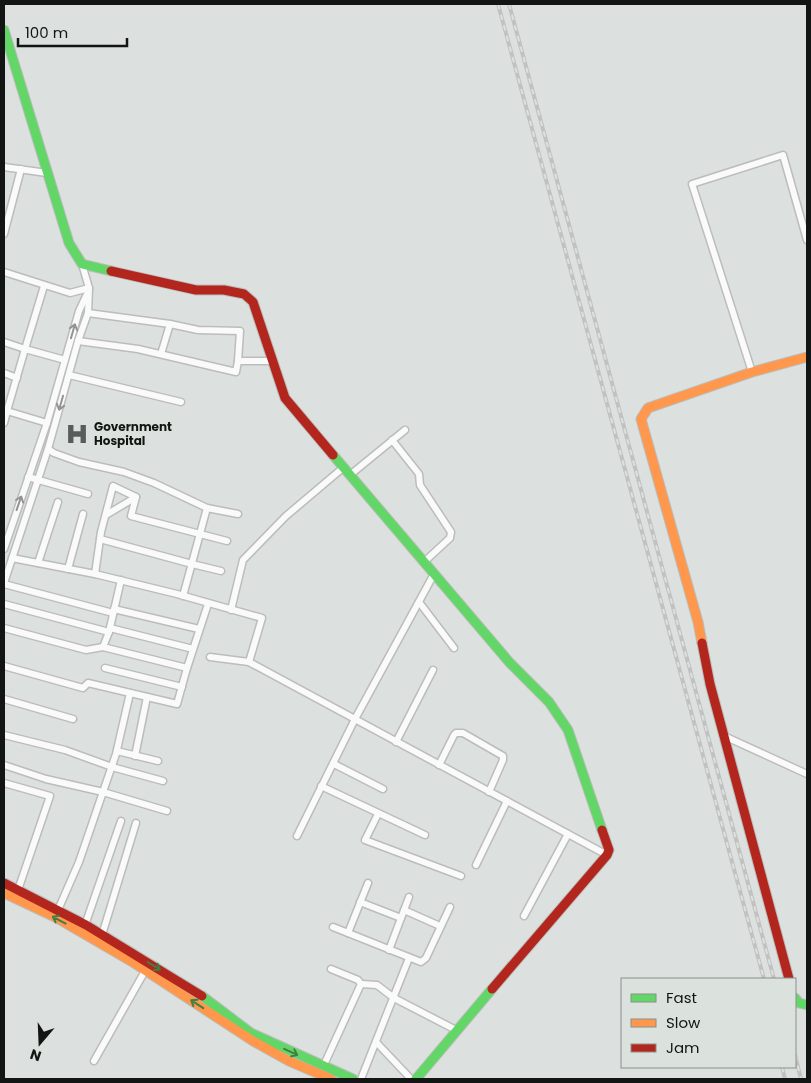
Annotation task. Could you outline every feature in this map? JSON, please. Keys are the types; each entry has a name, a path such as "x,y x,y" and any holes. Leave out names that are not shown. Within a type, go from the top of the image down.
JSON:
{"street":[{"path":"4,30 69,243 82,264 90,288 88,313 78,341 48,449 4,583 113,611 199,629"},
{"path":"752,372 692,184 783,155 807,240"},
{"path":"4,167 47,173"},
{"path":"4,234 21,169"},
{"path":"82,264 196,290 224,290 244,294 253,302 285,398 510,663 548,700 560,715 568,730 609,850 607,855 416,1079"},
{"path":"4,272 70,293 90,288"},
{"path":"4,423 6,410 44,286"},
{"path":"4,549 47,423 79,312 90,288"},
{"path":"78,341 138,349 236,372 240,331 198,330 170,324 88,313"},
{"path":"161,354 170,324"},
{"path":"4,342 64,360"},
{"path":"789,978 710,684 698,622 642,427 642,419 648,408 752,372 807,357"},
{"path":"238,361 272,361"},
{"path":"4,373 17,378"},
{"path":"69,374 181,402"},
{"path":"6,410 47,423"},
{"path":"350,475 405,430"},
{"path":"392,440 419,474 420,485 451,532 450,538 424,562"},
{"path":"48,449 79,462 124,472 154,483 207,508 238,514"},
{"path":"231,610 243,560 286,516 344,467"},
{"path":"28,477 88,494"},
{"path":"95,574 100,539 113,486 136,497"},
{"path":"106,515 136,497"},
{"path":"136,497 131,516 227,541"},
{"path":"38,563 58,502"},
{"path":"183,596 207,508"},
{"path":"68,569 83,514"},
{"path":"100,539 221,570"},
{"path":"12,558 121,580 262,618 249,662"},
{"path":"297,836 355,719 434,574"},
{"path":"104,647 110,630 121,580"},
{"path":"419,602 454,648"},
{"path":"4,604 193,649"},
{"path":"4,666 84,688 88,683 177,704 208,604"},
{"path":"4,628 86,650 104,647 187,668"},
{"path":"210,657 249,662 607,855"},
{"path":"105,668 182,687"},
{"path":"396,742 433,670"},
{"path":"58,910 79,862 104,792 117,751 130,693"},
{"path":"135,756 147,697"},
{"path":"4,699 73,719"},
{"path":"439,765 456,732 463,733 503,756 489,792"},
{"path":"4,735 65,750 112,767 163,781"},
{"path":"724,736 807,774"},
{"path":"117,751 158,761"},
{"path":"334,764 383,789"},
{"path":"4,765 46,779 104,792 167,810"},
{"path":"4,783 50,796 18,890"},
{"path":"321,786 425,835"},
{"path":"476,865 507,801"},
{"path":"378,814 365,840 461,876"},
{"path":"84,928 121,821"},
{"path":"102,935 136,824"},
{"path":"524,916 568,834"},
{"path":"4,883 58,910 253,1041 289,1061 331,1079"},
{"path":"348,933 368,883"},
{"path":"4,893 57,918 102,935 211,1002 251,1033 353,1079"},
{"path":"389,950 409,897"},
{"path":"360,902 401,918"},
{"path":"333,927 418,962 425,960 450,907"},
{"path":"404,910 440,926"},
{"path":"361,1079 409,958"},
{"path":"331,969 358,980 361,984 378,985 394,998 456,1030"},
{"path":"94,1061 145,970"},
{"path":"323,1067 361,984"},
{"path":"796,999 799,1003 807,1005"},
{"path":"376,1042 411,1079"}],"railway":[{"path":"498,4 764,978"},
{"path":"509,4 774,978"},
{"path":"796,1059 801,1079"},
{"path":"782,1068 785,1079"}],"traffic: fast":[{"path":"4,30 69,243 82,264 111,271"},
{"path":"333,455 510,663 549,702 568,730 602,830"},
{"path":"416,1079 492,989"},
{"path":"202,996 251,1033 353,1079"},
{"path":"796,999 799,1003 807,1005"}],"traffic: slow":[{"path":"702,643 698,622 641,419 648,408 752,372 807,357"},
{"path":"4,893 57,918 131,961 253,1041 289,1061 331,1079"}],"traffic: jam":[{"path":"111,271 196,290 224,290 244,294 253,302 285,398 333,455"},
{"path":"702,643 710,684 789,978"},
{"path":"492,989 607,855 609,850 602,830"},
{"path":"4,883 86,925 202,996"}],"place":[{"name":"Government Hospital","path":"77,434"}]}
